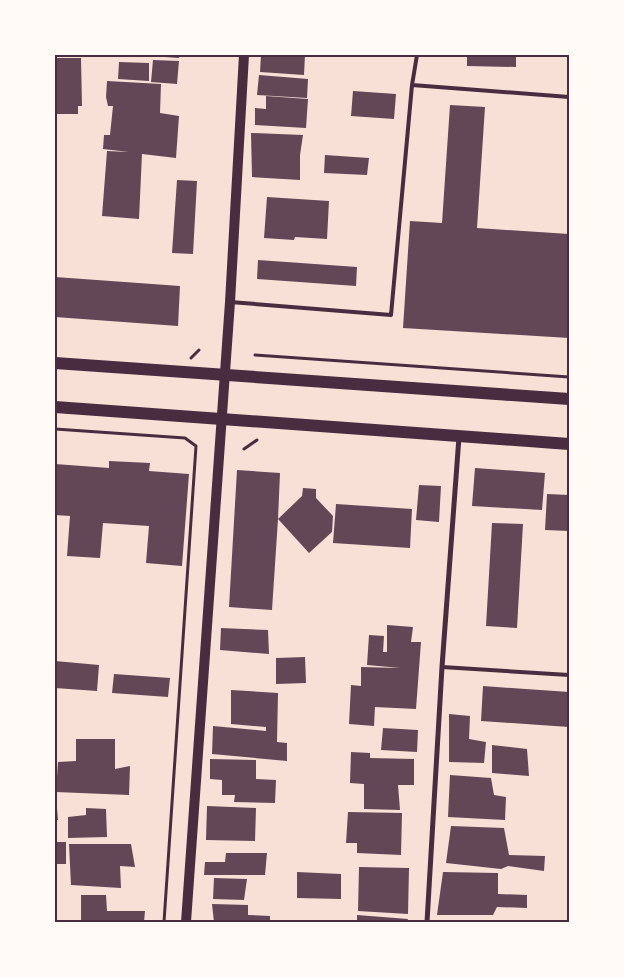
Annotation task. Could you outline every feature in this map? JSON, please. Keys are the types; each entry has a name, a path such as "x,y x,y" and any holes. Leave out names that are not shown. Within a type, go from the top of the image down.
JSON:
{"main road":[{"path":"186,922 230,302 244,55"},
{"path":"55,363 569,399"},
{"path":"55,407 569,444"}],"street":[{"path":"427,922 442,667 459,436"}],"lane":[{"path":"230,302 391,315 412,85 417,55"},
{"path":"412,85 569,97"},
{"path":"442,667 569,674"}],"path":[{"path":"189,360 199,350"},
{"path":"255,355 569,377"},
{"path":"55,429 185,438 196,446 164,922"},
{"path":"244,448 257,440"}],"building":[{"path":"179,55 179,58 150,56"},
{"path":"261,55 305,55 304,75 260,72"},
{"path":"467,55 516,55 516,67 467,66"},
{"path":"55,58 81,58 82,106 78,106 78,114 55,114"},
{"path":"153,60 179,61 177,84 151,82"},
{"path":"119,62 149,63 149,81 118,79"},
{"path":"259,75 308,79 307,98 257,95"},
{"path":"107,81 161,84 160,113 179,116 176,158 142,154 139,219 102,216 107,151 129,152 103,149 104,135 110,135 113,106 108,106 106,97"},
{"path":"353,91 396,94 394,119 351,116"},
{"path":"266,96 308,99 306,128 255,125 255,108 266,109"},
{"path":"450,105 485,107 477,228 569,234 569,338 403,328 410,221 442,223"},
{"path":"251,133 303,135 300,155 300,180 252,177"},
{"path":"325,155 369,158 367,175 324,173"},
{"path":"177,180 197,181 193,254 172,253"},
{"path":"267,197 329,201 327,239 295,237 294,240 264,238"},
{"path":"258,260 357,267 356,286 257,279"},
{"path":"55,277 180,286 178,326 55,317"},
{"path":"109,461 150,463 149,471 189,474 182,566 146,563 149,526 103,523 100,558 67,556 70,516 55,515 55,464 109,468"},
{"path":"475,468 545,473 542,510 472,506"},
{"path":"237,470 280,473 272,610 229,607"},
{"path":"419,485 441,486 439,522 416,520"},
{"path":"303,488 316,489 316,498 333,516 332,532 309,553 278,519 302,496"},
{"path":"547,494 569,495 569,531 545,530"},
{"path":"336,504 412,509 410,548 333,543"},
{"path":"492,523 523,524 517,628 486,626"},
{"path":"387,625 413,627 411,642 421,642 416,709 375,707 374,726 349,724 351,685 361,686 361,667 401,668 367,665 369,635 384,636 383,652 387,652"},
{"path":"221,628 268,630 269,654 220,650"},
{"path":"305,657 306,683 276,684 276,658"},
{"path":"55,661 99,665 97,691 55,688"},
{"path":"114,674 170,678 168,697 112,693"},
{"path":"483,686 569,692 569,727 481,721"},
{"path":"231,690 278,693 277,742 287,743 287,761 212,754 213,726 266,731 266,727 231,724"},
{"path":"449,714 470,716 469,739 486,742 484,763 449,762"},
{"path":"383,728 418,730 417,752 381,750"},
{"path":"76,739 115,739 115,769 130,766 129,795 56,792 58,762 76,761"},
{"path":"492,745 527,749 529,776 492,773"},
{"path":"351,752 370,753 370,758 414,759 414,785 398,785 400,810 364,809 364,784 350,783"},
{"path":"210,759 256,760 256,779 276,780 275,803 234,802 235,795 222,795 222,780 210,779"},
{"path":"450,775 491,778 494,795 506,797 505,820 448,817"},
{"path":"56,796 58,820 55,820"},
{"path":"207,806 256,808 255,841 206,840"},
{"path":"86,808 106,809 107,837 68,838 68,817 86,815"},
{"path":"348,812 402,813 401,855 357,853 357,843 346,843"},
{"path":"451,826 504,828 509,855 545,856 544,871 508,866 501,869 446,863"},
{"path":"55,842 66,842 66,864 55,864"},
{"path":"69,844 131,844 135,867 120,866 121,888 71,885"},
{"path":"226,853 267,853 265,875 204,875 205,862 225,862"},
{"path":"359,867 409,868 408,914 358,911"},
{"path":"297,872 341,874 341,899 297,898"},
{"path":"443,872 498,873 498,894 527,895 527,908 497,907 493,915 437,915"},
{"path":"214,878 247,879 244,900 213,899"},
{"path":"81,895 106,895 107,911 145,911 144,922 81,922"},
{"path":"212,904 248,905 248,915 270,916 270,922 214,922"},
{"path":"357,915 408,919 407,922 357,922"}]}
